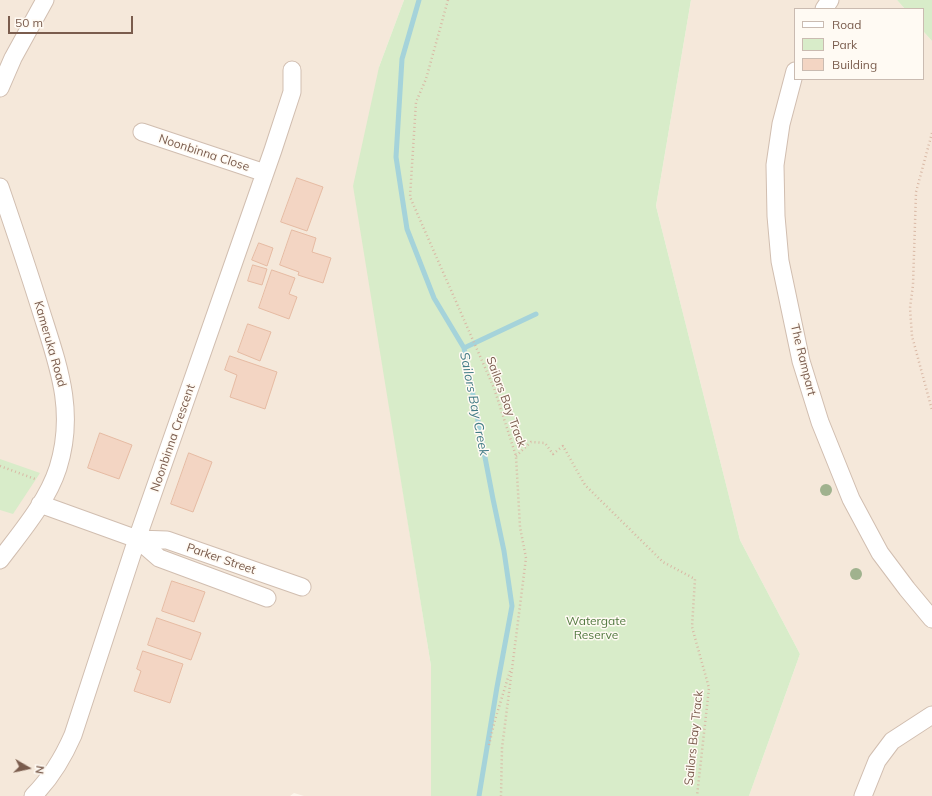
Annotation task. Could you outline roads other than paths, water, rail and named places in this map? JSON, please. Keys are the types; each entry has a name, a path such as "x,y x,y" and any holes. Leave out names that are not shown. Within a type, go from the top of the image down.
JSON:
{"street":[{"path":"0,88 13,58 45,0"},
{"name":"Noonbinna Crescent","path":"33,796 64,756 73,735 137,539 266,173 292,92 292,70"},
{"name":"The Rampart","path":"794,75 780,131 775,165 776,216 780,261 801,361 820,422 851,499 880,553 932,619"},
{"name":"Noonbinna Close","path":"142,132 266,173"},
{"name":"Kameruka Road","path":"0,187 33,283 58,364 66,407 63,450 53,480 40,504 0,560"},
{"name":"Parker Street","path":"40,504 137,539 167,540 302,587"},
{"name":"Parker Street","path":"137,539 159,558 267,598"},
{"path":"863,796 877,761 892,741 932,715"}],"waterway":[{"name":"Sailors Bay Creek","path":"419,0 402,59 396,157 407,229 434,298 464,348 504,551 512,606 479,796"},
{"path":"464,348 536,314"}],"park label":[{"name":"Watergate Reserve","path":"596,628"}]}
